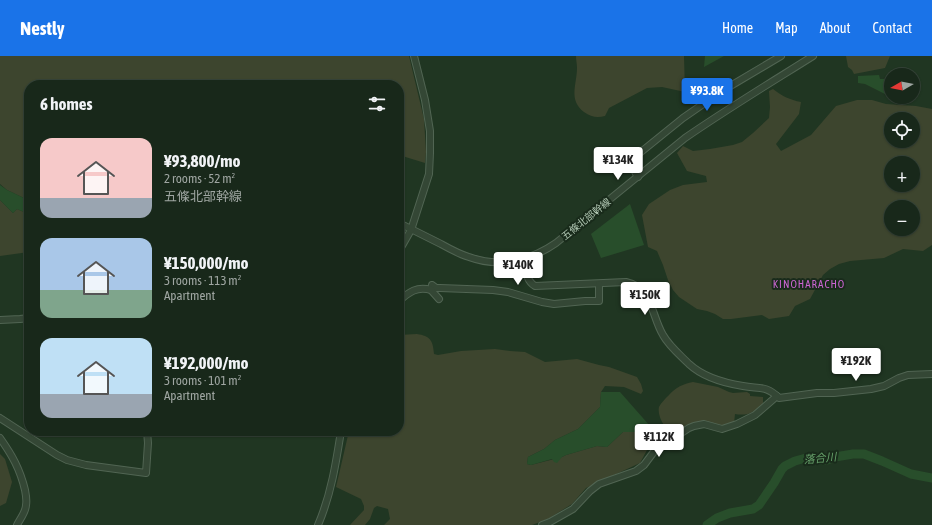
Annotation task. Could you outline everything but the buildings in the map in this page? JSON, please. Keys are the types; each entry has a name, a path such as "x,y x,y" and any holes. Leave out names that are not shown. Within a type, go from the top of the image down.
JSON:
{"street":[{"path":"404,243 412,230 429,174 430,131 425,100 414,56"},
{"path":"638,177 634,172 633,166 633,161 636,156 683,118 715,96 781,56"},
{"name":"五條北部幹線","path":"404,226 467,257 491,263 515,261 539,253 552,246 686,138 725,110 813,56"},
{"path":"523,259 529,280 534,286 632,283 645,293 659,328 667,341 690,365 702,374 717,380 742,386 763,388 778,397"},
{"path":"404,296 412,291 431,288 493,290 508,292 554,304 599,301 599,284"},
{"path":"431,288 439,299"},
{"path":"0,320 24,318"},
{"path":"542,525 573,509 599,484 640,469 656,448 694,426 704,424 722,429 737,424 755,414 778,397 871,389 884,386 908,375 932,374"},
{"path":"0,418 24,434"},
{"path":"28,436 67,460 86,465 146,473 147,436"},
{"path":"318,525 333,478 340,436"},
{"path":"0,438 19,470 26,497 27,504 25,511 17,525"}],"shaded area":[{"path":"0,56 409,56 424,119 426,152 425,163 404,157 404,80 24,80 24,198 7,190 0,184"},
{"path":"576,56 684,56 685,92 662,87 647,88 609,108 605,116 592,116 584,112 576,102 574,92 577,68"},
{"path":"705,56 724,56 704,67"},
{"path":"846,56 890,56 885,68 854,74 848,67"},
{"path":"879,75 880,79 884,79 884,94 865,84 858,83 858,76"},
{"path":"773,89 786,97 801,102 799,114 776,144 781,151 811,135 836,106 857,100 872,100 884,104 916,106 932,109 932,245 923,251 903,249 884,258 850,261 839,264 823,275 810,299 795,306 789,316 769,319 762,315 723,319 715,314 697,309 679,297 673,290 657,251 648,247 642,215 649,204 670,190 683,185 707,182 706,176 687,171 677,153 683,146 693,151 733,145 742,142 769,118 769,91"},
{"path":"0,185 24,198 24,212 17,209 13,213 0,200"},
{"path":"0,200 13,213 17,209 24,212 24,253 0,256"},
{"path":"630,204 644,245 601,258 591,234"},
{"path":"417,334 425,336 432,342 434,354 438,355 461,351 495,349 525,352 545,362 577,359 609,367 637,377 643,391 641,394 624,387 605,386 601,392 600,407 578,429 555,440 544,449 528,457 527,464 531,465 597,446 607,447 623,432 634,432 641,428 650,426 663,437 662,441 647,450 640,463 586,488 572,504 548,519 532,525 384,525 390,519 388,509 377,506 374,508 370,519 365,525 350,525 364,510 364,506 361,499 336,487 348,436 404,436 404,335"},
{"path":"693,382 718,387 733,393 747,392 750,396 763,397 763,403 750,413 743,415 735,414 734,423 721,428 708,423 699,422 671,431 665,426 660,418 659,407 674,390"},
{"path":"601,392 620,392 650,426 641,428 634,432 623,432 607,447 597,446 566,455 557,463 552,459 531,465 527,464 528,457 544,449 555,440 578,429 600,407"},
{"path":"0,454 5,459 12,482 6,503 0,506"}],"waterway":[{"name":"落合川","path":"707,525 717,518 730,513 753,509 759,505 782,469 795,461 806,458 813,460 827,460 853,454 864,454 911,474 932,478"}],"district":[{"name":"KINOHARACHO","path":"809,284"}]}
